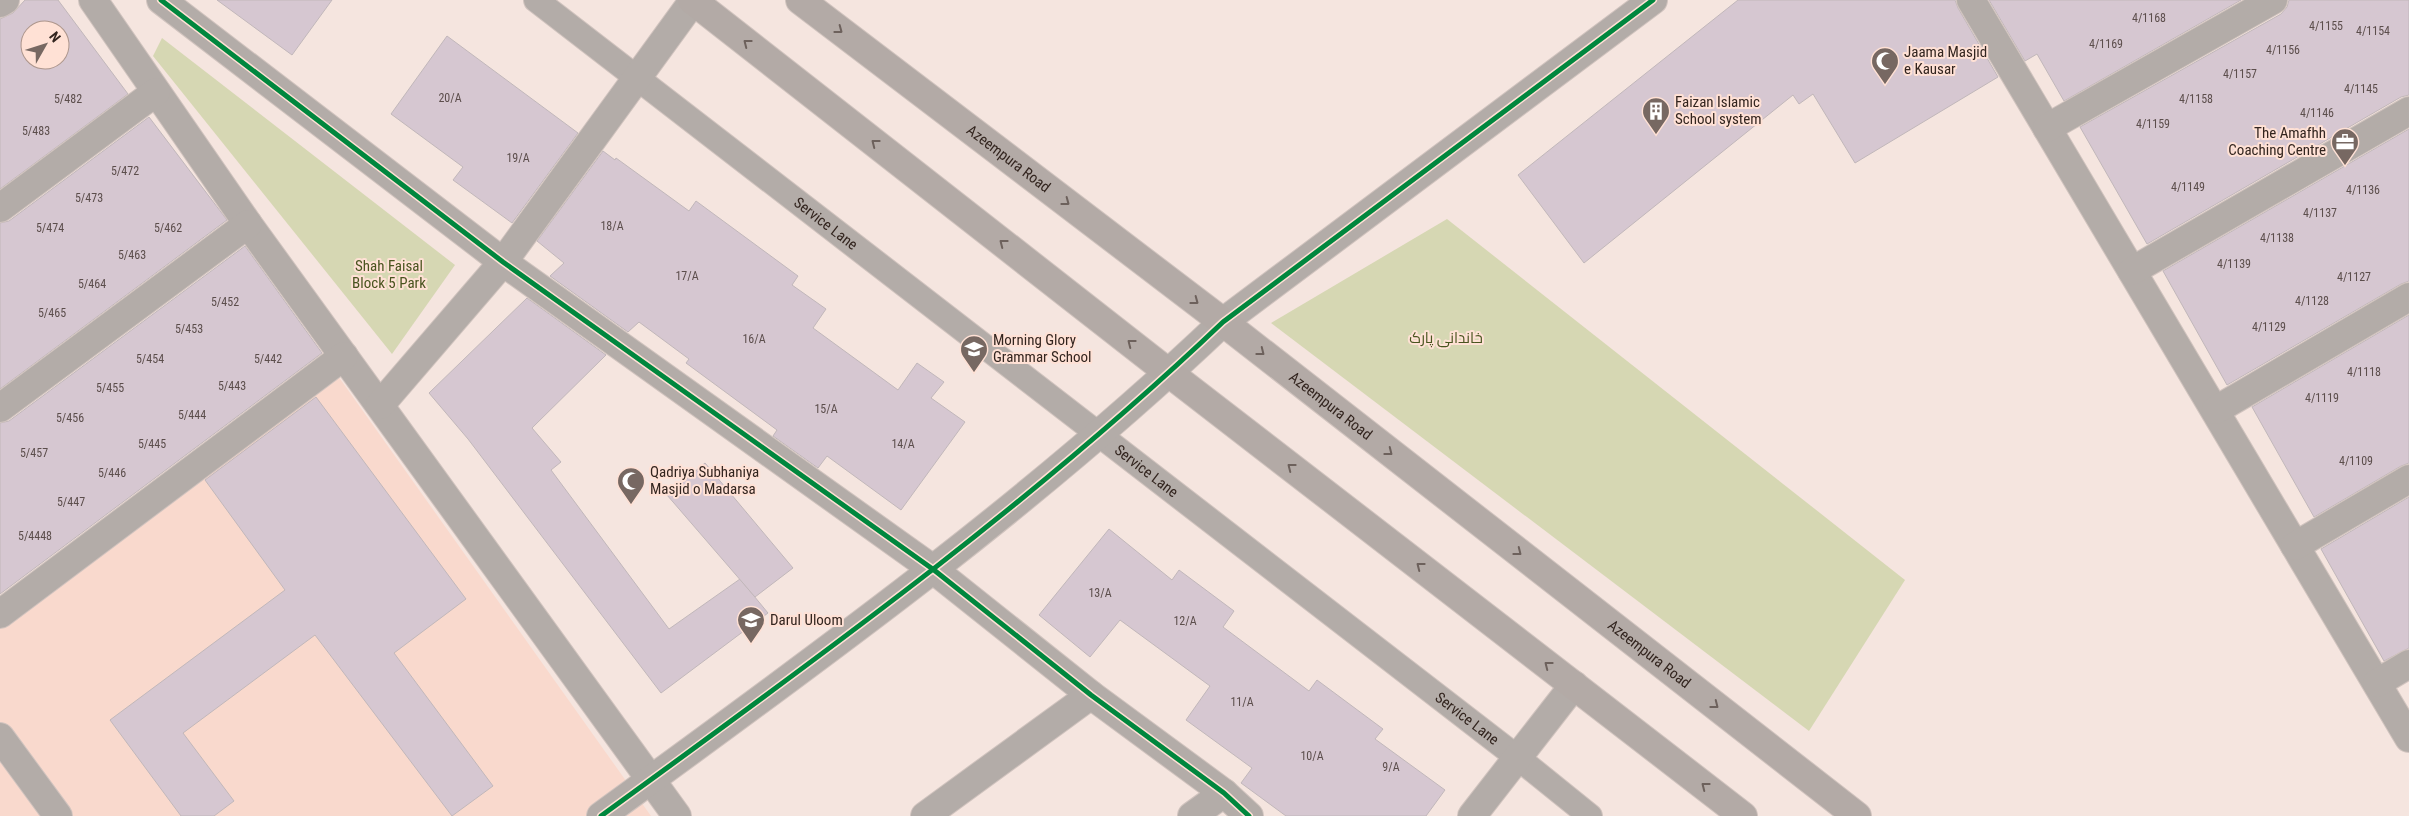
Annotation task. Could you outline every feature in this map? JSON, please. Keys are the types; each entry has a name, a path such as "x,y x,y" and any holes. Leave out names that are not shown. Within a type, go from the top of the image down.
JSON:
{"main road":[{"path":"693,0 1169,373 1743,816"},
{"name":"Azeempura Road","path":"800,0 1223,322 1857,816"}],"street":[{"path":"0,4 5,0"},
{"path":"93,0 248,224 677,816"},
{"path":"162,0 504,262 934,570 1091,695 1224,793 1249,816"},
{"path":"380,405 504,262 693,0"},
{"path":"601,816 934,570 1169,373 1223,322 1653,0"},
{"path":"1971,0 2409,738"},
{"path":"2047,128 2273,0"},
{"path":"0,208 156,92"},
{"path":"2132,271 2409,110"},
{"path":"0,408 248,224"},
{"path":"2216,410 2409,297"},
{"path":"0,614 344,356"},
{"path":"2295,546 2409,479"},
{"path":"2377,684 2409,664"},
{"path":"1472,816 1574,685"},
{"path":"925,816 1091,695"},
{"path":"0,737 58,816"},
{"path":"1192,816 1224,793"}],"lane":[{"name":"Service Lane","path":"536,0 1518,758 1590,816"}],"shaded area":[{"path":"338,376 651,816 0,816 0,629"}],"green space":[{"name":"Shah Faisal Block 5 Park","path":"162,38 455,265 392,354 153,56"},
{"name":"خاندانی پارک","path":"1447,219 1905,580 1809,731 1271,323"}],"building":[{"path":"25,0 58,0 128,94 0,189 0,19 13,13"},
{"path":"217,0 332,0 292,55"},
{"path":"1738,0 1955,0 1998,77 1855,163 1813,94 1799,104 1793,95 1584,263 1518,175"},
{"path":"1989,0 2241,0 2064,101 2037,54 2025,61"},
{"path":"2289,0 2409,0 2409,95 2401,97 2147,244 2080,127 2281,14 2287,7"},
{"path":"447,36 578,133 512,223 453,180 463,167 391,114"},
{"path":"149,117 227,220 0,389 0,223 9,221"},
{"path":"2409,129 2409,281 2227,385 2163,271"},
{"path":"603,151 615,160 616,158 689,211 696,201 798,276 792,285 826,309 813,328 898,390 917,363 944,382 931,398 965,422 901,510 827,456 818,468 773,436 777,430 686,363 689,359 639,322 628,332 550,276 564,263 537,241"},
{"path":"245,246 322,353 0,594 0,423 9,421"},
{"path":"527,298 606,355 532,428 561,462 551,470 669,629 740,579 768,613 661,693 468,439 429,393"},
{"path":"2409,315 2409,463 2314,517 2252,407"},
{"path":"316,397 466,599 394,653 493,786 452,816 315,635 183,733 234,801 214,816 181,816 110,720 285,590 205,480"},
{"path":"705,463 793,568 755,597 667,495"},
{"path":"2409,497 2409,648 2384,661 2321,549"},
{"path":"1109,529 1172,580 1179,570 1234,611 1223,627 1309,691 1317,680 1383,729 1375,739 1445,790 1426,816 1286,816 1241,783 1252,768 1186,720 1210,686 1120,620 1090,657 1039,615"}],"cycle path":[{"path":"161,0 503,262 934,570 1091,695 1224,793 1249,816"},
{"path":"601,816 841,639 998,518 1150,389 1223,322 1653,0"}],"place":[{"name":"Jaama Masjid e Kausar","path":"1885,85"},
{"name":"Faizan Islamic School system","path":"1656,135"},
{"name":"The Amafhh Coaching Centre","path":"2345,166"},
{"name":"Morning Glory Grammar School","path":"974,373"},
{"name":"Qadriya Subhaniya Masjid o Madarsa","path":"631,505"},
{"name":"Darul Uloom","path":"751,644"}]}
